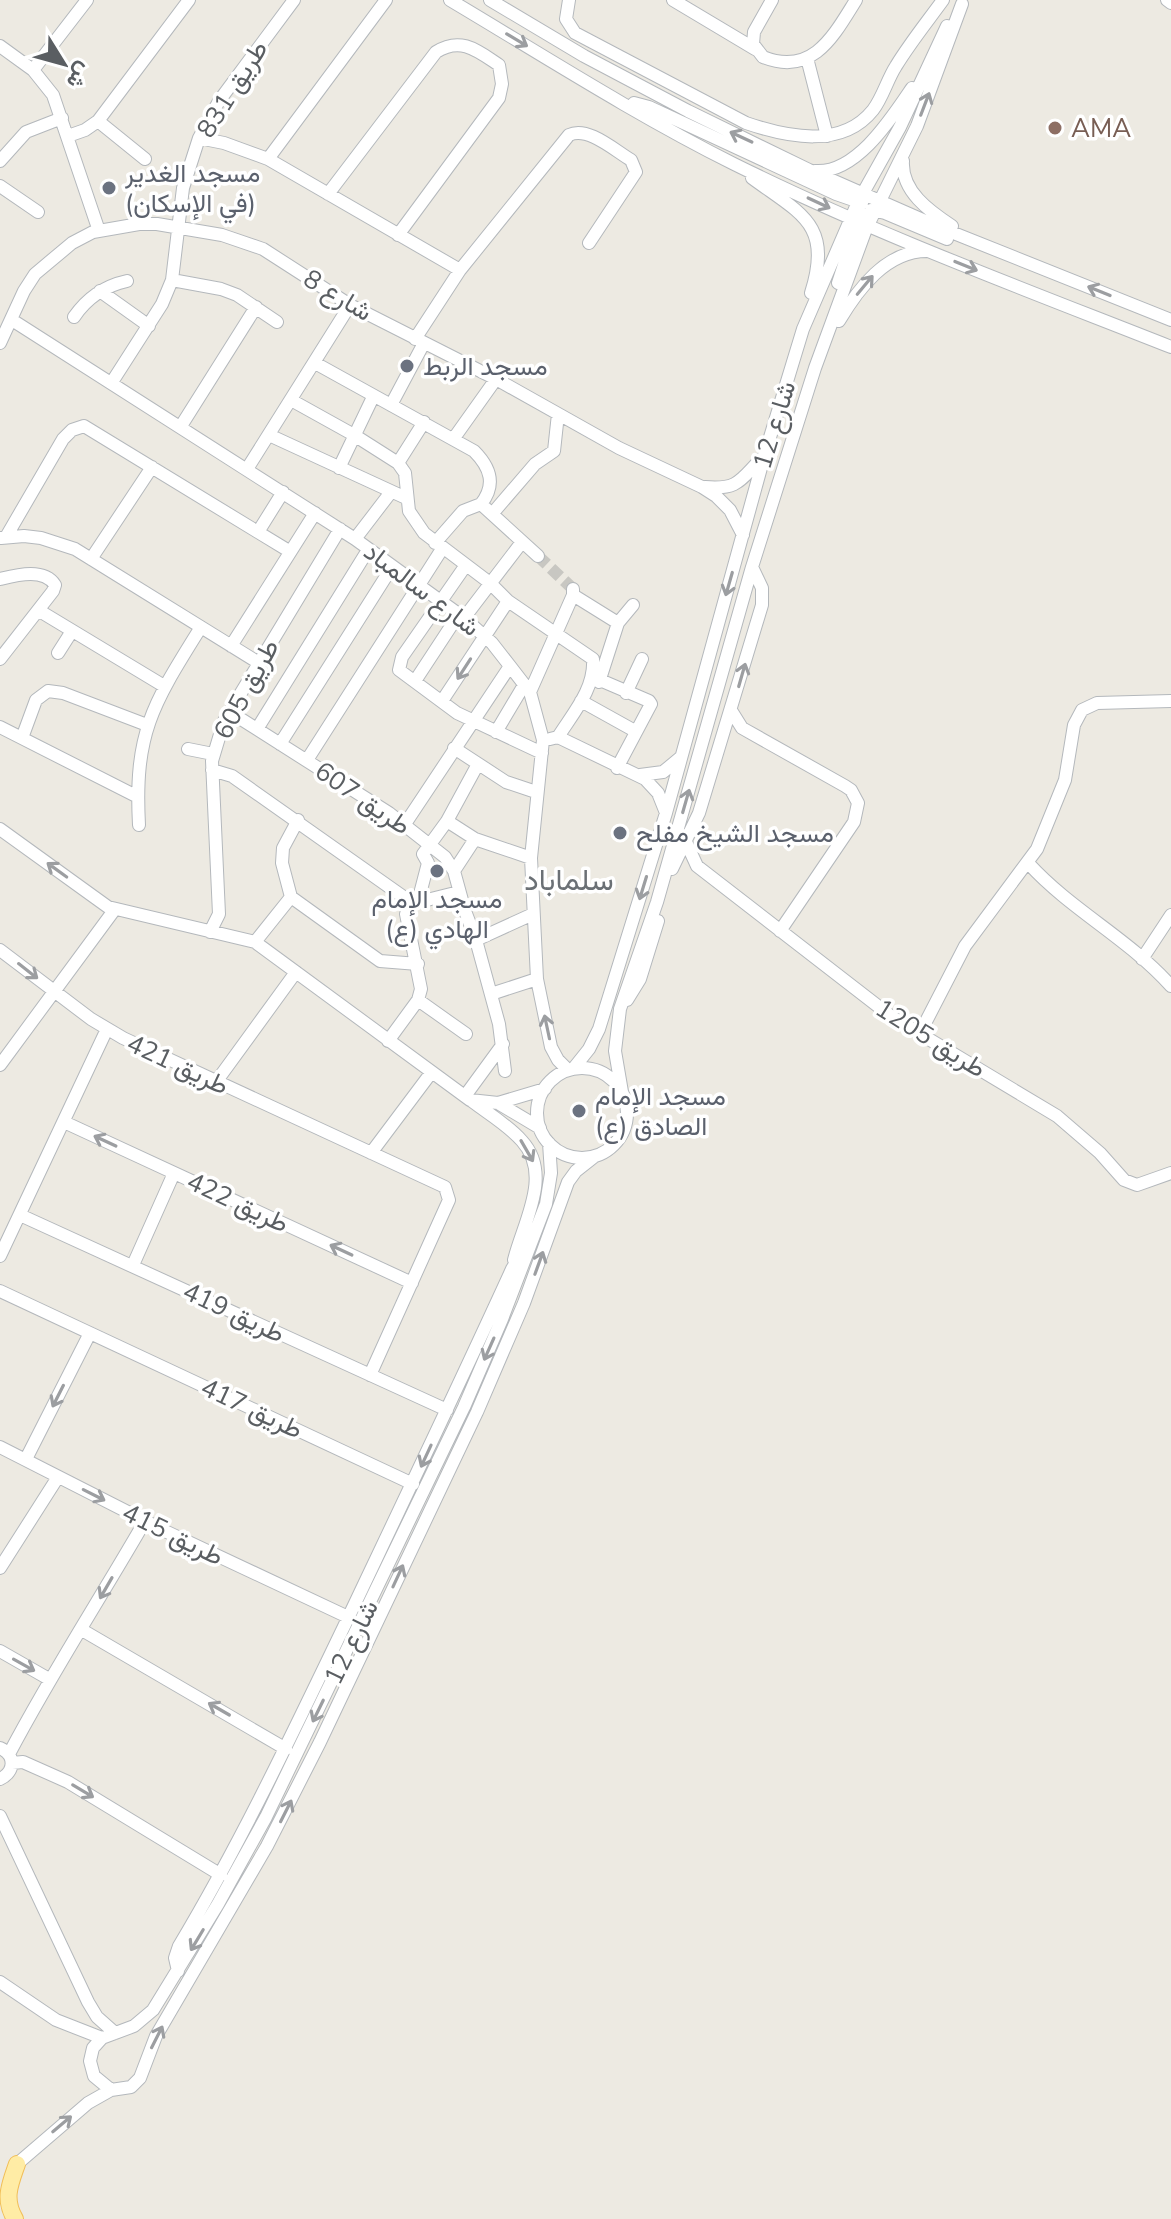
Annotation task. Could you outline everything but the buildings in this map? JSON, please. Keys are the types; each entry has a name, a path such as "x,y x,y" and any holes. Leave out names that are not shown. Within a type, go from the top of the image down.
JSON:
{"main road":[{"path":"15,2219 8,2195 17,2164"}],"street":[{"path":"68,136 98,121 189,0"},
{"name":"طريق 831","path":"112,382 162,304 172,280 183,188 199,138 219,101 294,0"},
{"path":"268,159 386,0"},
{"path":"450,0 614,98 734,164 800,213 817,240 818,270 803,329"},
{"path":"490,0 584,56 809,170 930,251 1171,347"},
{"path":"569,0 566,19 575,33 728,114 766,130 806,136 827,136 854,126 875,107 895,67 943,0"},
{"path":"673,0 755,49 763,57 780,62 807,58 828,43 856,0"},
{"path":"755,49 754,32 772,0"},
{"path":"33,70 83,1"},
{"name":"شارع 12","path":"570,1070 589,1049 599,1029 666,813 764,457 803,329 864,209 942,33 963,2"},
{"name":"شارع 12","path":"622,1092 615,1051 620,1009 657,902 752,567 824,348 864,209 907,148 963,2"},
{"path":"328,194 436,52 447,46 467,45 499,65 502,84 496,104 398,235"},
{"path":"0,46 33,70 48,86 62,118 99,231"},
{"path":"807,58 827,136"},
{"path":"809,170 830,170 851,161 889,120 929,62"},
{"path":"614,98 649,107 864,209 989,247 1171,320"},
{"path":"0,161 26,132 62,118"},
{"path":"98,121 145,159"},
{"path":"391,405 419,341 460,270 569,135 576,131 587,133 631,160 636,172 589,243"},
{"path":"199,138 224,143 268,159 460,270"},
{"path":"907,148 903,171 912,192 946,222 989,247"},
{"path":"734,164 1005,263 1038,267"},
{"path":"0,186 38,212"},
{"path":"803,408 802,391 864,209"},
{"name":"شارع 8","path":"0,343 35,274 72,243 99,231 139,224 178,226 222,235 263,249 350,305 496,379 619,448 702,487 730,510 743,535"},
{"path":"824,348 843,314 875,274 908,254 930,251"},
{"path":"172,280 221,289 277,322"},
{"path":"74,317 100,291 127,281"},
{"path":"100,291 149,326"},
{"path":"247,469 350,305"},
{"path":"181,426 256,307"},
{"name":"شارع سالمباد","path":"12,320 181,426 420,584 485,636 510,666 527,689 543,747 531,858 537,979 551,1047 558,1060 570,1070"},
{"path":"307,760 420,584 439,546 463,511 481,504 491,487 487,468 474,451 315,363"},
{"path":"454,438 496,379"},
{"path":"339,468 373,397"},
{"path":"291,400 398,463 405,473 406,498 414,522 508,601 593,659 596,680"},
{"path":"492,514 535,464 554,451 558,414"},
{"path":"398,463 424,422"},
{"path":"3,537 63,439 78,426 90,428 289,551"},
{"path":"269,435 406,498"},
{"path":"702,487 732,487 741,482 764,457"},
{"path":"91,559 152,467"},
{"path":"258,532 283,492"},
{"path":"355,539 391,492"},
{"path":"481,504 538,556"},
{"path":"231,646 315,513"},
{"name":"طريق 605","path":"232,936 219,914 212,770 217,737 340,529"},
{"path":"3,537 50,540 75,549 259,663"},
{"path":"415,681 462,616 522,542"},
{"path":"257,729 368,550"},
{"path":"466,565 400,662 399,670 471,721 543,747 558,737 596,680 618,623 633,605"},
{"path":"280,744 392,567"},
{"path":"620,1009 640,979 674,865 699,813 732,712 762,605 762,588 752,567"},
{"path":"0,579 26,574 51,579 55,588 0,659"},
{"path":"496,732 527,689 558,634 573,592 618,623"},
{"path":"442,701 508,601"},
{"path":"38,610 164,686"},
{"path":"139,825 139,761 147,725 164,686 201,627"},
{"path":"58,653 72,631"},
{"path":"381,642 400,662"},
{"path":"626,693 642,659"},
{"path":"405,824 510,666"},
{"path":"596,680 651,704 617,768"},
{"path":"22,738 36,700 48,691 63,693 147,725"},
{"path":"581,701 635,731"},
{"path":"919,1035 965,946 1029,864 1065,780 1074,725 1082,710 1097,703 1171,701"},
{"name":"طريق 607","path":"230,712 405,824 445,857 454,871 476,940 503,1044 505,1071"},
{"path":"732,712 738,725 746,731 851,790 858,803 854,822 780,931"},
{"path":"0,727 138,797"},
{"path":"723,737 736,730 746,731"},
{"path":"558,737 637,775 663,772 681,757"},
{"path":"454,748 506,782 536,792"},
{"path":"188,749 213,754"},
{"path":"388,1041 418,1000 421,989 406,914 417,902 421,890 428,863 423,855 447,821 478,764"},
{"path":"212,770 230,774 417,902 459,892"},
{"path":"637,775 658,793 666,813"},
{"path":"213,785 226,780 242,783"},
{"path":"298,820 283,848 282,863 291,897 380,961 418,964"},
{"path":"447,821 475,839 531,858"},
{"path":"0,829 101,903 255,942 524,1143 536,1170 536,1185 512,1269 286,1749 221,1875 179,1946 175,1958 178,1971"},
{"path":"454,871 475,839"},
{"name":"طريق 1205","path":"686,842 697,866 780,931 919,1035 1057,1116 1130,1184 1144,1184 1171,1173"},
{"path":"674,865 685,863 697,866"},
{"path":"1029,864 1060,894 1171,986"},
{"path":"255,942 291,897"},
{"path":"465,911 480,907"},
{"path":"0,1065 115,909"},
{"name":"طريق 605","path":"210,932 219,914"},
{"path":"476,940 533,914"},
{"path":"1142,959 1171,915"},
{"name":"طريق 421","path":"0,950 107,1029 445,1187 449,1200 412,1283"},
{"path":"216,1082 296,972"},
{"path":"491,994 537,979"},
{"path":"418,1000 466,1034"},
{"path":"0,1256 107,1029"},
{"path":"467,1098 503,1044"},
{"path":"467,1098 498,1103 540,1128 549,1143 570,1156 595,1156 614,1145 622,1134 627,1110 622,1092 613,1080 601,1072 570,1070 557,1076 545,1089 539,1101 540,1128"},
{"path":"371,1153 431,1073"},
{"path":"498,1103 545,1089"},
{"name":"طريق 422","path":"64,1122 412,1283"},
{"name":"شارع 12","path":"102,2038 134,2026 148,2016 242,1862 278,1793 464,1407 550,1189 549,1143"},
{"name":"شارع 12","path":"17,2164 78,2110 111,2090 131,2087 140,2078 156,2036 238,1898 288,1806 477,1412 524,1303 568,1182 595,1156"},
{"path":"133,1265 174,1173"},
{"name":"طريق 419","path":"20,1215 447,1410"},
{"path":"512,1269 534,1236"},
{"path":"370,1375 412,1283"},
{"name":"طريق 417","path":"0,1291 413,1484"},
{"path":"26,1459 90,1333"},
{"name":"طريق 415","path":"0,1447 145,1521 348,1617"},
{"path":"0,1568 58,1477"},
{"path":"0,1793 6,1764 49,1679 82,1630 145,1521"},
{"path":"82,1630 286,1749"},
{"path":"0,1651 49,1679"},
{"path":"6,1764 23,1762 68,1782 221,1875"},
{"path":"0,1816 93,2010 115,2033"},
{"path":"0,1982 47,2015 102,2038 91,2055 91,2069 99,2082 111,2090"},
{"path":"70,2027 93,2010"}],"tunnel":[{"path":"538,556 573,589"}],"place":[{"name":"AMA","path":"1055,128"},
{"name":"مسجد الغدير (في الإسكان)","path":"109,188"},
{"name":"مسجد الربط","path":"407,366"},
{"name":"مسجد الشيخ مفلح","path":"620,833"},
{"name":"مسجد الإمام الهادي (ع)","path":"437,871"},
{"name":"مسجد الإمام الصادق (ع)","path":"579,1111"}],"district":[{"name":"سلماباد","path":"569,880"}]}
